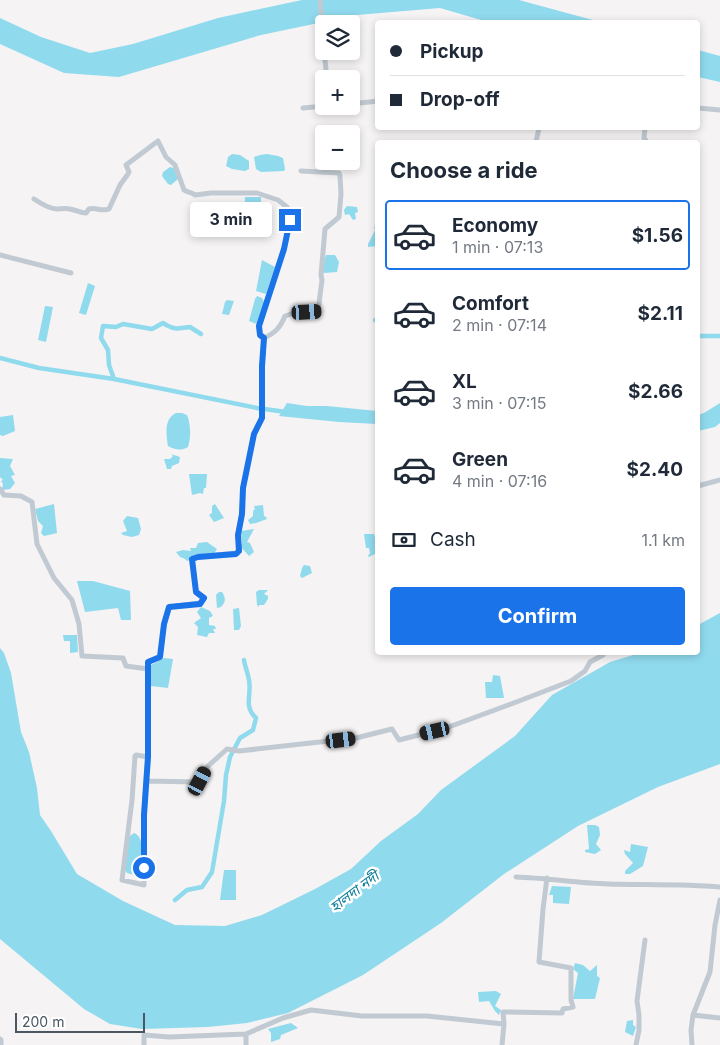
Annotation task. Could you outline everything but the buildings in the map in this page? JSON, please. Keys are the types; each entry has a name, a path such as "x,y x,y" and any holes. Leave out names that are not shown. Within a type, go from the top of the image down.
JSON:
{"street":[{"path":"320,0 321,15"},
{"path":"360,103 375,102"},
{"path":"303,108 315,107"},
{"path":"700,108 720,110"},
{"path":"34,199 55,209 68,208 81,213 94,208 102,211 107,210 129,172 126,165 158,141 166,157 175,165 184,190 196,196 211,193 257,193 278,200 287,208 290,220 284,249 259,326 260,335 264,338 262,418 254,434 243,488 242,514 238,535 239,551 236,554 192,559 196,592 204,598 200,604 169,607 164,624 160,657 148,662 148,757 144,815 144,885 122,880 132,800 135,756 148,757"},
{"path":"264,338 275,333 285,316 297,312 318,311 325,229 339,217 342,194 339,173 301,172"},
{"path":"0,255 71,273"},
{"path":"700,485 720,480"},
{"path":"0,489 4,495 21,496 32,502 37,544 54,578 72,600 79,624 82,656 122,658 126,666 148,669"},
{"path":"146,781 198,782 208,766 227,749 239,751 356,738 392,729 399,740 446,728 520,702 571,681 585,672 590,662 603,655"},
{"path":"516,877 606,884 720,887"},
{"path":"502,1045 503,1012 562,1013 563,1009 573,1007 571,1000 571,968 540,962 547,878"},
{"path":"692,1045 693,1015 710,972 715,925 720,900"},
{"path":"636,1045 639,1016 637,1002 645,940"},
{"path":"144,1045 144,1035 169,1037 246,1034 283,1018 311,1010 362,1016 427,1016 504,1024"},
{"path":"693,1015 720,1018"},
{"path":"246,1034 246,1045"},
{"path":"0,1038 1,1045"}],"water":[{"path":"302,0 519,0 593,20 481,20 440,8 357,15 315,15 315,24 261,35 119,77 64,73 0,44 0,18 41,37 90,53 133,44 218,18"},
{"path":"700,51 720,56 720,82 700,77"},
{"path":"232,154 240,155 249,161 249,169 245,171 226,166 228,157"},
{"path":"267,154 283,158 284,171 261,172 256,169 254,157"},
{"path":"170,167 174,168 178,179 171,185 162,176 163,172"},
{"path":"245,197 261,197 261,215 251,221 244,219"},
{"path":"347,206 357,207 356,219 353,220 349,214 345,215 344,210"},
{"path":"375,230 375,246 368,247"},
{"path":"326,255 335,255 339,262 337,272 324,273 322,269"},
{"path":"262,260 275,267 266,294 256,291"},
{"path":"88,283 95,286 86,315 79,313"},
{"path":"257,296 262,298 264,302 257,324 249,321"},
{"path":"227,300 234,301 229,315 222,314"},
{"path":"45,306 53,307 46,342 38,340"},
{"path":"287,403 327,406 375,411 375,424 339,422 279,416"},
{"path":"720,403 720,423 715,427 700,431 700,414"},
{"path":"176,413 187,415 190,427 188,447 180,449 168,446 167,442 166,432 169,419"},
{"path":"13,415 15,431 3,436 0,435 0,417"},
{"path":"171,454 180,457 179,463 172,466 171,469 167,469 164,459 170,459 173,456"},
{"path":"0,458 13,459 10,466 15,475 11,476 15,483 10,489 2,490 3,484 1,481 3,480 0,477"},
{"path":"189,474 207,474 206,488 204,488 203,494 192,495"},
{"path":"54,504 57,533 44,536 41,533 43,526 38,521 35,509"},
{"path":"215,504 224,518 214,522 209,515 212,513 212,506"},
{"path":"263,505 264,516 267,519 250,524 248,520 253,516 254,506"},
{"path":"127,516 138,518 141,529 139,535 132,537 121,533 127,531 123,521"},
{"path":"254,529 247,542 250,543 254,552 249,556 239,545 242,544 241,531"},
{"path":"364,534 374,534 375,554 369,557 369,548 366,548"},
{"path":"207,542 217,549 213,555 192,558 190,556 190,560 187,561 176,552 183,550 191,551 190,548 196,548 198,543"},
{"path":"304,565 310,566 312,573 302,578 300,576"},
{"path":"77,581 93,581 130,591 131,620 121,620 118,608 85,612"},
{"path":"268,590 264,594 268,596 268,599 264,605 259,605 259,607 257,605 256,592"},
{"path":"222,592 225,600 221,607 217,608 216,595"},
{"path":"201,607 210,611 213,616 209,618 209,625 215,626 216,629 213,629 215,633 209,633 207,637 197,635 198,627 194,623 201,618 197,612"},
{"path":"239,608 241,626 239,630 234,630 233,609"},
{"name":"হালদা নদী","path":"720,613 720,764 658,787 578,826 504,874 441,923 363,975 288,1013 247,1023 208,1027 142,1029 110,1024 84,1009 0,939 0,648 4,653 11,673 21,732 29,752 37,788 40,815 77,874 123,901 175,925 225,926 262,915 351,869 381,841 418,814 441,790 515,736 552,695 610,662 633,655 700,655 700,624"},
{"path":"63,635 77,635 78,652 70,653 70,641 64,641"},
{"path":"164,658 173,659 168,688 151,686 151,665"},
{"path":"493,675 500,676 504,698 486,698 485,682 492,682"},
{"path":"587,825 599,827 600,835 596,844 601,850 595,854 585,852 585,850 589,849"},
{"path":"134,833 140,839 142,849 140,871 139,874 134,875 127,873 125,870 128,839"},
{"path":"631,844 648,847 643,866 630,874 625,874 625,871 633,863 624,850 630,852"},
{"path":"224,870 236,870 236,900 220,900"},
{"path":"552,886 571,887 569,904 553,903 553,895 549,895"},
{"path":"575,963 583,965 590,971 597,965 597,976 600,978 595,999 573,999 578,973 573,969"},
{"path":"496,991 501,994 495,1006 501,1010 499,1015 489,1001 479,1002 478,992"},
{"path":"633,1020 633,1025 636,1027 633,1036 625,1032 627,1021"},
{"path":"291,1023 298,1028 281,1035 280,1039 271,1042 271,1033 268,1029"}],"waterway":[{"path":"114,379 109,365 108,350 101,338 103,326 116,327 123,324 152,329 163,323 176,328 190,327 201,334"},
{"path":"700,336 720,336"},
{"path":"0,358 39,368 114,379 257,408 286,412"},
{"path":"175,900 187,890 202,887 212,872 230,757 240,738 253,730 256,718 252,714 249,705 250,685 244,660"}],"route":[{"path":"144,868 144,815 148,757 148,662 160,657 164,624 169,607 200,604 204,598 196,592 192,559 236,554 239,551 238,535 242,514 243,488 254,434 262,418 264,338 260,335 259,326 284,249 290,220"}]}
